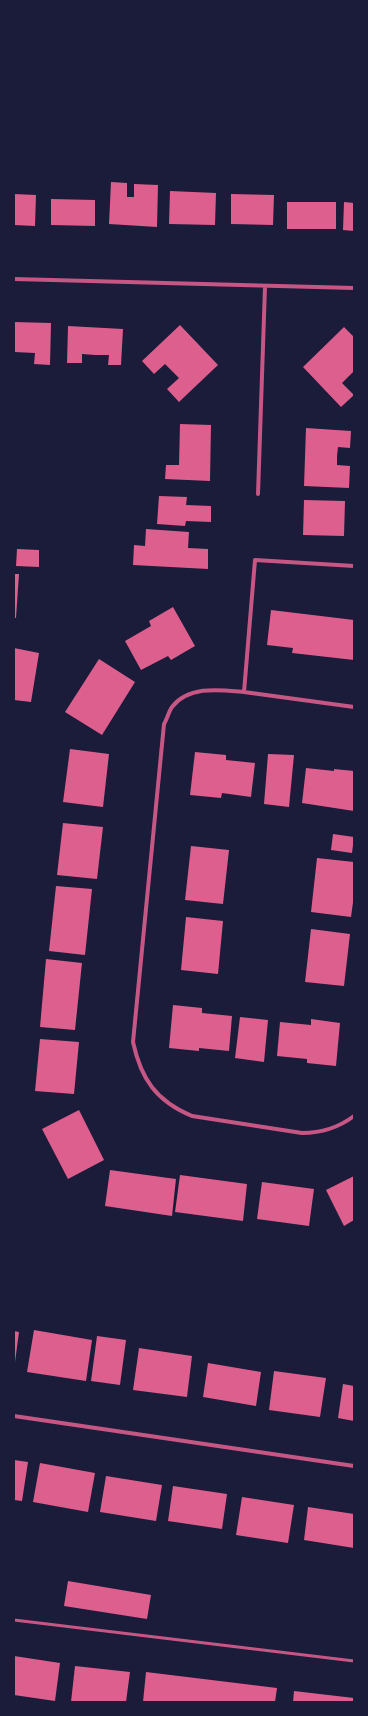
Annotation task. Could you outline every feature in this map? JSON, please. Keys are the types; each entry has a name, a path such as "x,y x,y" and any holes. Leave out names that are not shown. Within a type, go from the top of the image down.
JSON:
{"street":[{"path":"14,279 265,287 354,288"},
{"path":"258,494 265,287"},
{"path":"244,692 255,560 354,566"},
{"path":"354,707 216,689 204,690 193,694 172,707 164,724 133,1042 143,1076 153,1090 177,1110 192,1116 302,1133 317,1133 331,1129 345,1123 354,1116"},
{"path":"14,1416 354,1466"}],"lane":[{"path":"14,1620 354,1661"}],"building":[{"path":"111,182 127,183 127,197 134,197 134,184 158,185 157,227 109,224"},
{"path":"170,191 216,193 215,225 169,224"},
{"path":"14,194 36,195 35,226 14,225"},
{"path":"231,194 274,195 273,225 231,224"},
{"path":"51,199 95,200 95,226 51,225"},
{"path":"287,202 336,202 336,229 287,229"},
{"path":"344,202 354,203 354,231 343,230"},
{"path":"14,322 51,323 50,365 34,364 35,353 14,352"},
{"path":"180,325 218,365 179,402 167,389 179,378 165,364 154,374 142,361"},
{"path":"68,326 123,329 121,365 108,365 109,355 82,354 82,363 67,363"},
{"path":"344,327 354,337 354,371 342,383 354,395 341,407 303,367"},
{"path":"180,424 211,425 210,481 165,479 166,465 179,465"},
{"path":"306,428 351,431 350,448 338,447 337,456 337,465 350,466 349,488 304,486"},
{"path":"159,496 187,497 186,505 211,506 211,522 186,521 185,526 157,524"},
{"path":"304,500 345,501 344,536 303,535"},
{"path":"146,529 189,532 188,548 208,549 208,569 133,565 134,545 145,546"},
{"path":"17,549 39,550 39,567 16,566"},
{"path":"14,574 19,574 16,618 14,618"},
{"path":"173,607 195,646 171,660 168,656 141,670 125,641 151,626 149,621"},
{"path":"271,610 354,620 354,660 292,653 293,648 267,645"},
{"path":"14,648 39,653 31,702 14,700"},
{"path":"99,659 135,682 102,735 65,712"},
{"path":"70,749 109,754 103,807 63,802"},
{"path":"195,752 226,755 226,760 255,763 251,797 222,793 221,798 190,795"},
{"path":"268,754 294,755 289,807 264,804"},
{"path":"306,768 334,771 334,769 354,771 354,811 302,803"},
{"path":"63,823 103,827 97,879 57,875"},
{"path":"333,834 354,837 352,853 331,850"},
{"path":"191,846 229,850 223,904 185,900"},
{"path":"317,858 354,862 354,895 351,917 311,912"},
{"path":"56,886 92,889 85,955 49,951"},
{"path":"186,917 223,921 218,974 181,970"},
{"path":"311,929 350,934 344,986 305,982"},
{"path":"46,959 82,963 75,1030 40,1027"},
{"path":"173,1005 202,1008 202,1013 232,1016 229,1051 199,1048 199,1051 169,1048"},
{"path":"240,1017 268,1020 264,1062 235,1058"},
{"path":"311,1019 340,1023 336,1066 307,1063 307,1059 277,1056 280,1022 311,1025"},
{"path":"40,1039 79,1042 74,1094 35,1091"},
{"path":"79,1110 104,1160 68,1179 42,1129"},
{"path":"110,1170 176,1179 172,1216 105,1206"},
{"path":"180,1175 247,1184 243,1221 175,1212"},
{"path":"354,1176 354,1220 344,1226 326,1190"},
{"path":"262,1182 314,1189 309,1226 257,1219"},
{"path":"34,1330 92,1340 86,1381 27,1372"},
{"path":"14,1331 19,1332 15,1362 14,1362"},
{"path":"97,1336 126,1340 120,1385 91,1381"},
{"path":"139,1348 192,1356 187,1397 133,1390"},
{"path":"208,1363 261,1372 256,1406 203,1397"},
{"path":"274,1371 326,1378 320,1417 269,1410"},
{"path":"343,1384 354,1386 354,1421 338,1418"},
{"path":"14,1460 28,1462 22,1501 14,1500"},
{"path":"40,1463 95,1473 88,1512 33,1502"},
{"path":"106,1476 162,1485 156,1521 100,1512"},
{"path":"173,1486 227,1494 222,1529 168,1521"},
{"path":"242,1497 294,1505 288,1543 236,1535"},
{"path":"308,1507 354,1514 354,1548 304,1540"},
{"path":"68,1581 151,1595 147,1619 64,1606"},
{"path":"14,1656 60,1663 55,1701 14,1695"},
{"path":"75,1666 130,1672 126,1702 71,1702"},
{"path":"146,1672 277,1688 275,1702 143,1702"},
{"path":"294,1691 354,1698 354,1702 293,1702"}]}
